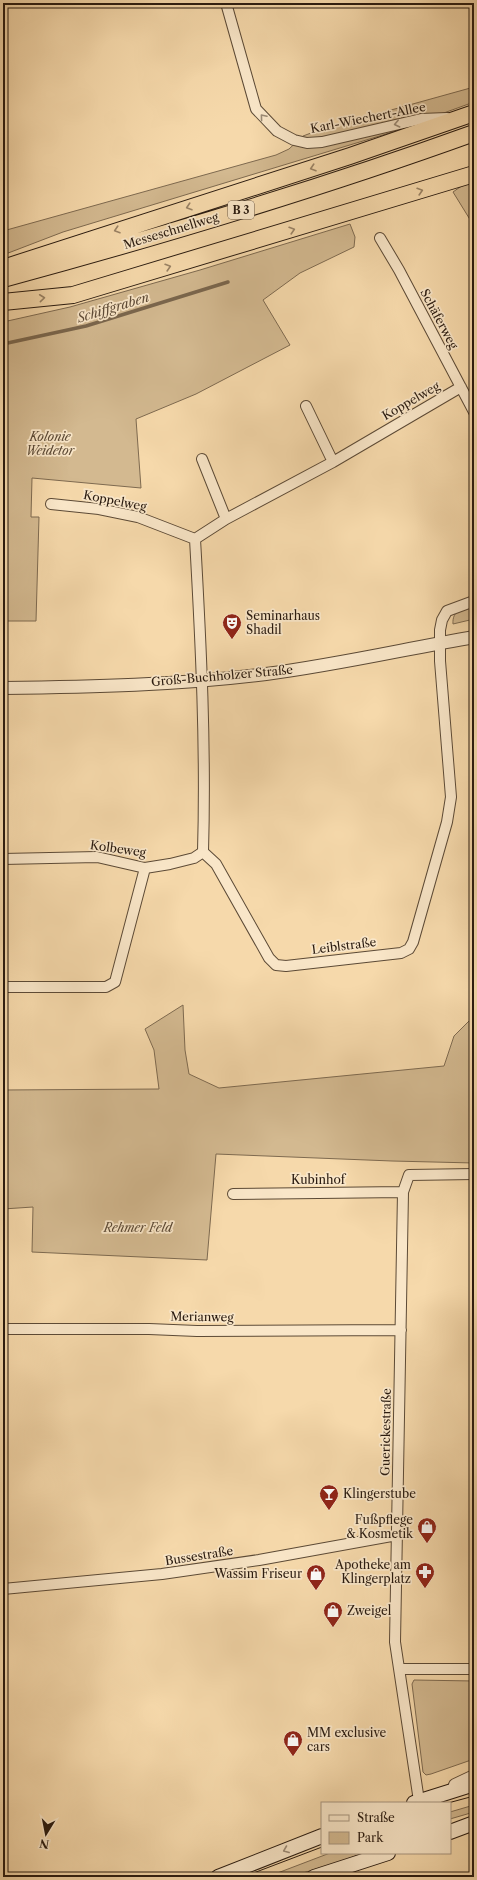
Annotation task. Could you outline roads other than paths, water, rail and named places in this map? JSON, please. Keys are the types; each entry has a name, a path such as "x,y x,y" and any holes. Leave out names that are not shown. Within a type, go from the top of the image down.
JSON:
{"highway":[{"path":"3,268 350,156 469,115"},
{"name":"Messeschnellweg","path":"3,279 247,209 419,153 474,133"},
{"path":"3,302 73,295 474,174"},
{"path":"3,292 62,263"}],"main road":[{"path":"416,1802 474,1784"},
{"path":"451,1832 474,1823"},
{"path":"218,1877 321,1836"},
{"path":"314,1877 385,1854"}],"street":[{"name":"Karl-Wiechert-Allee","path":"226,3 256,109 277,131 294,140 306,143 322,142 421,119 469,115"},
{"name":"Schäferweg","path":"380,238 399,270 474,412"},
{"name":"Koppelweg","path":"50,504 99,509 138,517 195,539 226,520 333,462 461,387"},
{"path":"306,406 333,462"},
{"path":"202,460 226,520"},
{"path":"195,539 202,681 205,787 203,852"},
{"path":"440,643 442,620 447,611 474,601"},
{"name":"Groß-Buchholzer Straße","path":"3,688 89,687 202,681 266,674 323,665 474,638"},
{"name":"Leiblstraße","path":"203,852 216,864 269,958 276,965 286,966 401,953 409,949 413,942 447,822 451,797 440,661 440,643"},
{"name":"Kolbeweg","path":"3,859 97,857 145,868 194,858 203,852"},
{"path":"3,987 106,987 115,982 145,868"},
{"name":"Guerickestraße","path":"416,1802 395,1642 403,1192 409,1175 474,1174"},
{"name":"Kubinhof","path":"233,1194 403,1192"},
{"name":"Merianweg","path":"3,1329 149,1329 197,1331 401,1330"},
{"name":"Bussestraße","path":"3,1589 162,1574 397,1535"},
{"path":"399,1668 474,1669"},
{"path":"416,1802 474,1776"}],"waterway":[{"name":"Schiffgraben","path":"3,344 86,326 228,282"}],"tram line":[{"path":"451,1802 474,1796"},
{"path":"243,1877 321,1847"}],"place":[{"name":"Seminarhaus Shadil","path":"232,640"},
{"name":"Klingerstube","path":"329,1511"},
{"name":"Fußpflege & Kosmetik","path":"427,1544"},
{"name":"Apotheke am Klingerplatz","path":"425,1589"},
{"name":"Wassim Friseur","path":"316,1591"},
{"name":"Zweigel","path":"333,1628"},
{"name":"MM exclusive cars","path":"293,1757"}],"park label":[{"name":"Kolonie Weidetor","path":"50,444"},
{"name":"Rehmer Feld","path":"138,1228"}]}
